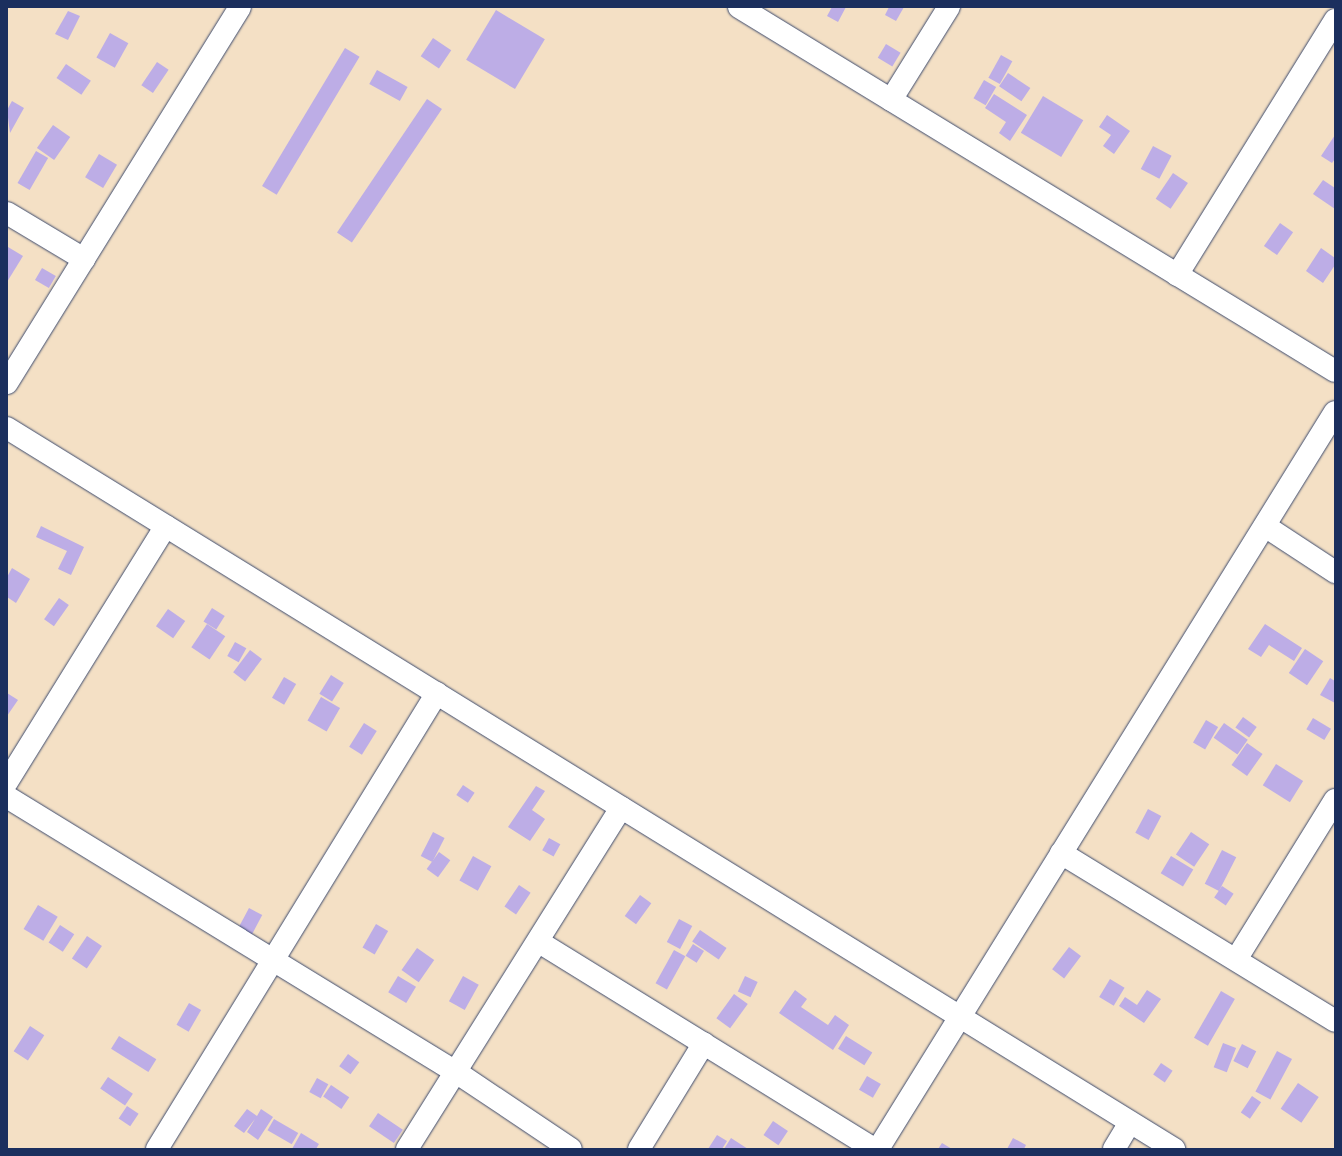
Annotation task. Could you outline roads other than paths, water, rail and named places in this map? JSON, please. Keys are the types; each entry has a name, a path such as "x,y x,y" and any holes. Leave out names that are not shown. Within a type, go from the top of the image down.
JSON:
{"street":[{"path":"7,383 240,7"},
{"path":"739,7 1335,372"},
{"path":"891,100 948,7"},
{"path":"1177,275 1335,20"},
{"path":"7,213 84,260"},
{"path":"878,1149 1335,412"},
{"path":"7,428 1174,1149"},
{"path":"7,782 166,526"},
{"path":"1265,526 1335,572"},
{"path":"157,1149 271,960 437,694"},
{"path":"7,797 456,1072 571,1149"},
{"path":"1238,958 1329,823 1335,800"},
{"path":"408,1149 539,942 621,808"},
{"path":"1061,853 1238,958 1335,1021"},
{"path":"539,942 874,1149"},
{"path":"639,1149 704,1043"},
{"path":"1114,1149 1130,1122"}]}
